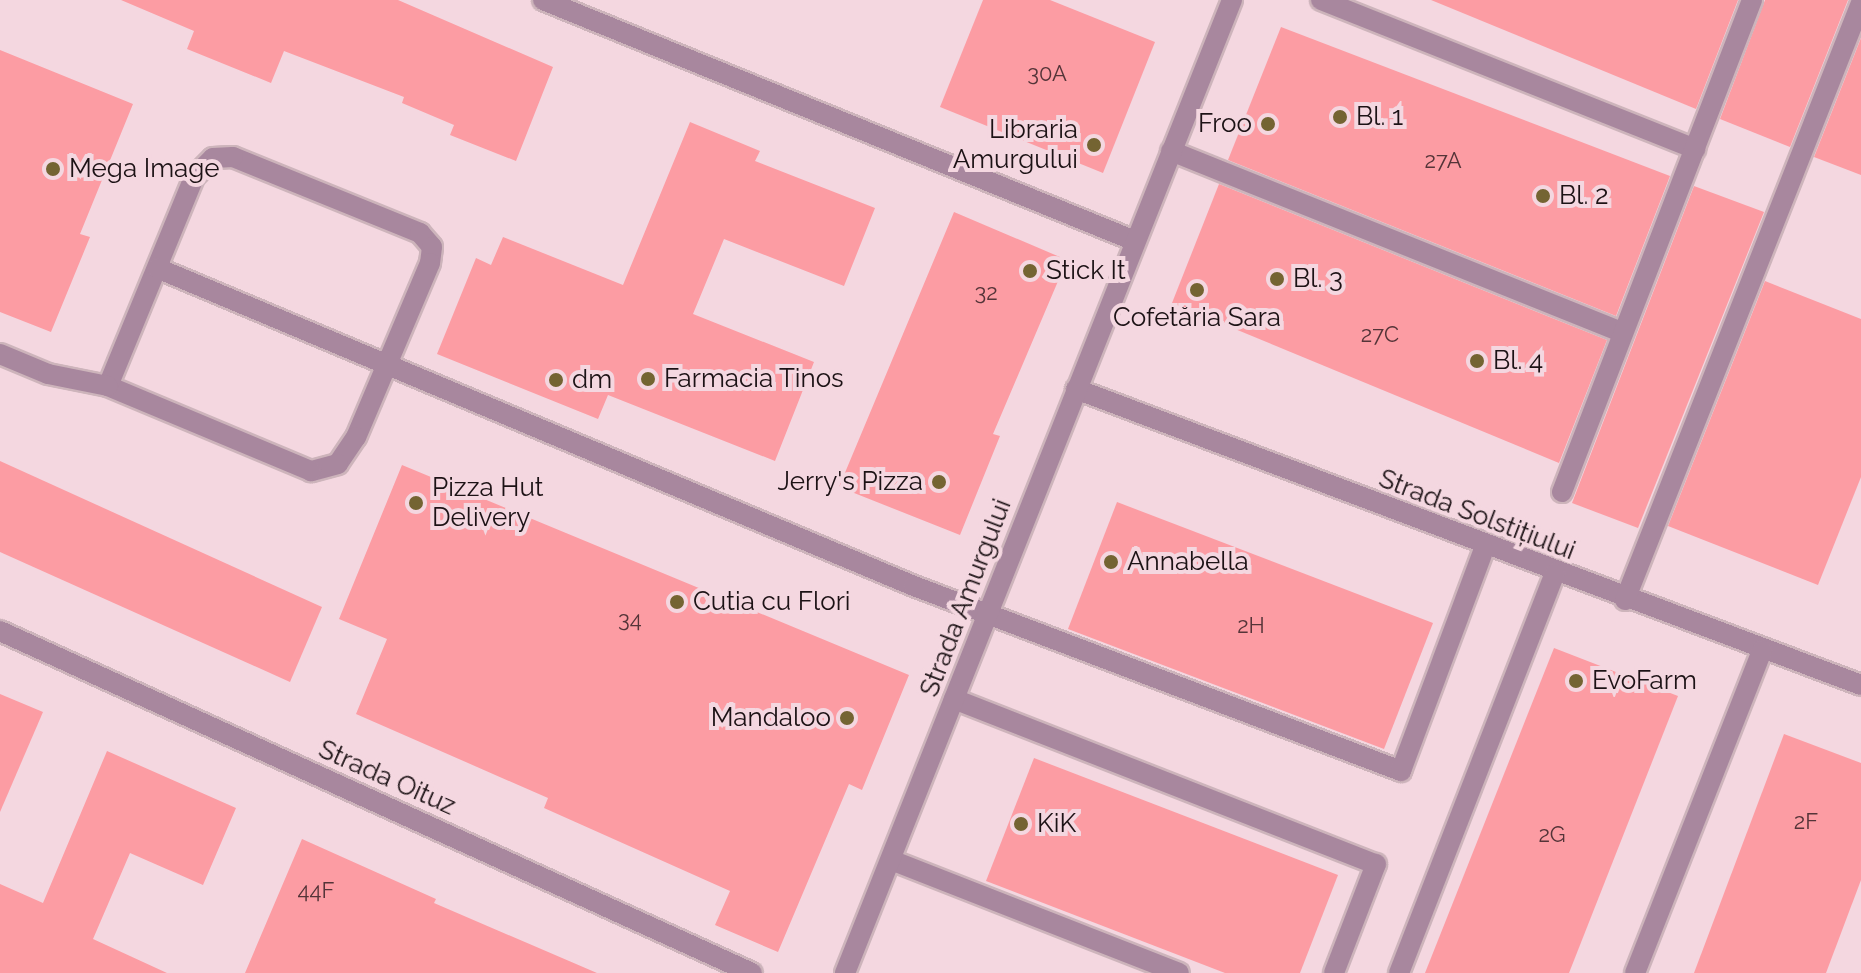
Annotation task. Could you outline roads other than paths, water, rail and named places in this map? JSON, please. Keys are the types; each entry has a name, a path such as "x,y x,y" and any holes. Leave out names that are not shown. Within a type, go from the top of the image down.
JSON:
{"street":[{"path":"543,0 1135,241"},
{"name":"Strada Amurgului","path":"845,973 1232,0"},
{"path":"1321,0 1695,149"},
{"path":"1562,492 1752,0"},
{"path":"1625,600 1861,3"},
{"path":"1171,151 1623,333"},
{"path":"0,354 48,374 108,386 311,471 338,464 356,437 430,263 432,247 420,233 233,157 213,158 194,177 108,386"},
{"path":"157,268 987,615 1401,771 1485,546"},
{"name":"Strada Solstițiului","path":"1076,389 1625,600 1861,685"},
{"path":"1399,973 1555,573"},
{"name":"Strada Oituz","path":"0,631 752,973"},
{"path":"1635,973 1762,650"},
{"path":"954,699 1376,864 1334,973"},
{"path":"891,860 1179,973"}],"place":[{"name":"Bl. 1","path":"1340,117"},
{"name":"Froo","path":"1268,124"},
{"name":"Libraria Amurgului","path":"1094,145"},
{"name":"Mega Image","path":"53,169"},
{"name":"Bl. 2","path":"1543,196"},
{"name":"Stick It","path":"1030,271"},
{"name":"Bl. 3","path":"1277,279"},
{"name":"Cofetăria Sara","path":"1197,290"},
{"name":"Bl. 4","path":"1477,361"},
{"name":"Farmacia Tinos","path":"648,379"},
{"name":"dm","path":"556,380"},
{"name":"Jerry's Pizza","path":"939,482"},
{"name":"Pizza Hut Delivery","path":"416,503"},
{"name":"Annabella","path":"1111,562"},
{"name":"Cutia cu Flori","path":"677,602"},
{"name":"EvoFarm","path":"1576,681"},
{"name":"Mandaloo","path":"847,718"},
{"name":"KiK","path":"1021,824"}]}
